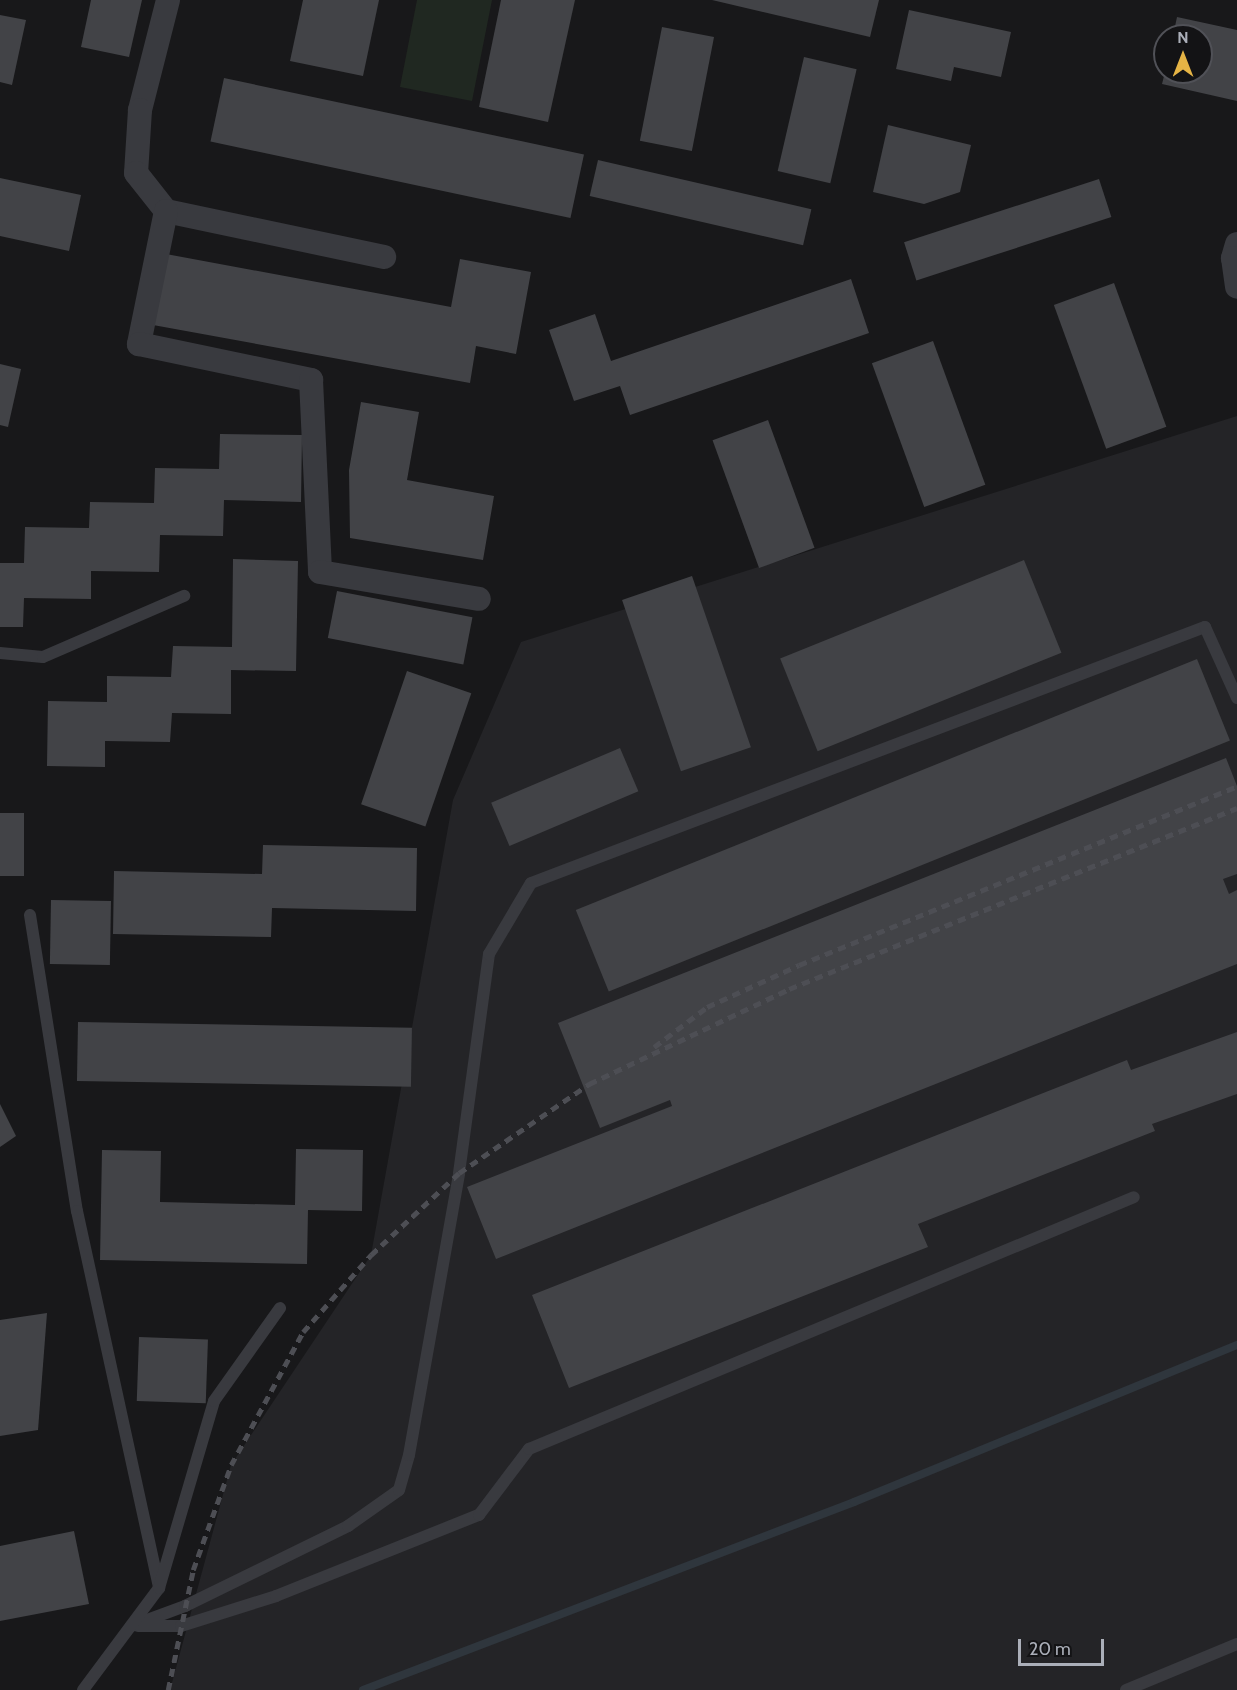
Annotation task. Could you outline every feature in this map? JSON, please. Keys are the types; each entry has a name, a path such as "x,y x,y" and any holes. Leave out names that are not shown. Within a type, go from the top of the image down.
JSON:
{"street":[{"path":"168,0 140,110 136,173 166,211 384,257"},
{"path":"166,211 139,344 312,380 320,572 479,599"},
{"path":"1237,244 1233,276 1237,287"}],"lane":[{"path":"0,653 44,657 184,596"},
{"path":"131,1626 185,1606 348,1526 399,1490 409,1455 457,1185 489,954 531,883 1205,627 1237,698"},
{"path":"30,915 77,1211 159,1588"},
{"path":"131,1626 181,1626 276,1596 479,1515 530,1449 1134,1197"},
{"path":"83,1690 159,1588 214,1401 280,1308"},
{"path":"1126,1690 1237,1644"}],"shaded area":[{"path":"417,0 492,0 472,101 400,87"},
{"path":"1237,416 1237,1690 170,1690 231,1465 371,1255 453,800 521,642"}],"building":[{"path":"91,0 142,0 129,57 81,47"},
{"path":"303,0 379,0 363,76 290,61"},
{"path":"501,0 575,0 548,122 479,107"},
{"path":"712,0 879,0 870,37"},
{"path":"909,10 1011,32 1001,77 954,67 951,81 896,69"},
{"path":"0,15 26,20 12,85 0,82"},
{"path":"1177,17 1209,24 1176,24"},
{"path":"1213,25 1237,30 1237,101 1162,84 1213,84"},
{"path":"662,27 714,37 692,151 640,141"},
{"path":"804,57 857,69 830,183 778,171"},
{"path":"224,78 584,155 570,218 210,142"},
{"path":"888,125 971,145 960,192 924,204 873,192"},
{"path":"598,160 811,209 803,245 590,196"},
{"path":"0,178 81,195 69,251 0,236"},
{"path":"1099,179 1111,217 916,280 904,242"},
{"path":"166,254 451,307 460,259 531,272 516,354 476,346 470,383 153,325"},
{"path":"851,279 869,333 630,415 620,386 574,401 549,330 595,314 611,361"},
{"path":"1114,283 1166,427 1106,449 1054,305"},
{"path":"933,341 985,485 924,507 872,363"},
{"path":"0,364 21,369 8,427 0,425"},
{"path":"361,402 419,412 407,480 494,496 483,560 350,538 349,470"},
{"path":"768,420 815,548 759,568 713,440"},
{"path":"220,434 302,435 301,502 224,500 223,536 160,535 159,572 91,571 91,599 24,598 23,627 0,627 0,563 24,563 25,527 89,528 90,502 154,503 155,468 219,469"},
{"path":"233,559 298,561 296,671 231,670 231,714 172,713 170,742 105,741 105,767 47,766 48,701 107,702 107,676 171,677 173,646 232,647"},
{"path":"1024,560 1061,653 818,751 780,659"},
{"path":"692,576 751,747 681,771 622,600"},
{"path":"337,591 472,617 463,664 328,638"},
{"path":"1197,659 1230,741 609,992 576,910"},
{"path":"407,671 471,693 425,826 361,804"},
{"path":"620,748 638,791 509,846 491,803"},
{"path":"1226,758 1237,786 1237,874 1223,879 1229,894 1237,890 1237,964 496,1259 467,1187 672,1106 670,1100 600,1128 558,1023"},
{"path":"0,813 24,813 24,876 0,876"},
{"path":"263,845 417,848 416,911 272,908 271,937 113,934 114,871 262,874"},
{"path":"51,900 111,901 110,965 50,964"},
{"path":"78,1022 412,1028 411,1087 77,1081"},
{"path":"1237,1032 1237,1094 1152,1124 1155,1131 918,1224 928,1247 569,1388 532,1295 1127,1060 1131,1070"},
{"path":"0,1104 16,1136 0,1147"},
{"path":"296,1149 363,1150 362,1211 308,1210 307,1264 100,1260 102,1150 161,1151 160,1202 295,1205"},
{"path":"47,1313 38,1430 0,1436 0,1320"},
{"path":"139,1337 208,1339 206,1403 137,1401"},
{"path":"74,1531 89,1604 0,1621 0,1546"}],"waterway":[{"path":"363,1690 854,1502 1237,1345"}],"railway":[{"path":"654,1047 707,1007 799,965 1237,786"},
{"path":"168,1690 193,1570 231,1465 303,1332 371,1255 459,1173 589,1084 789,989 1237,808"}]}
